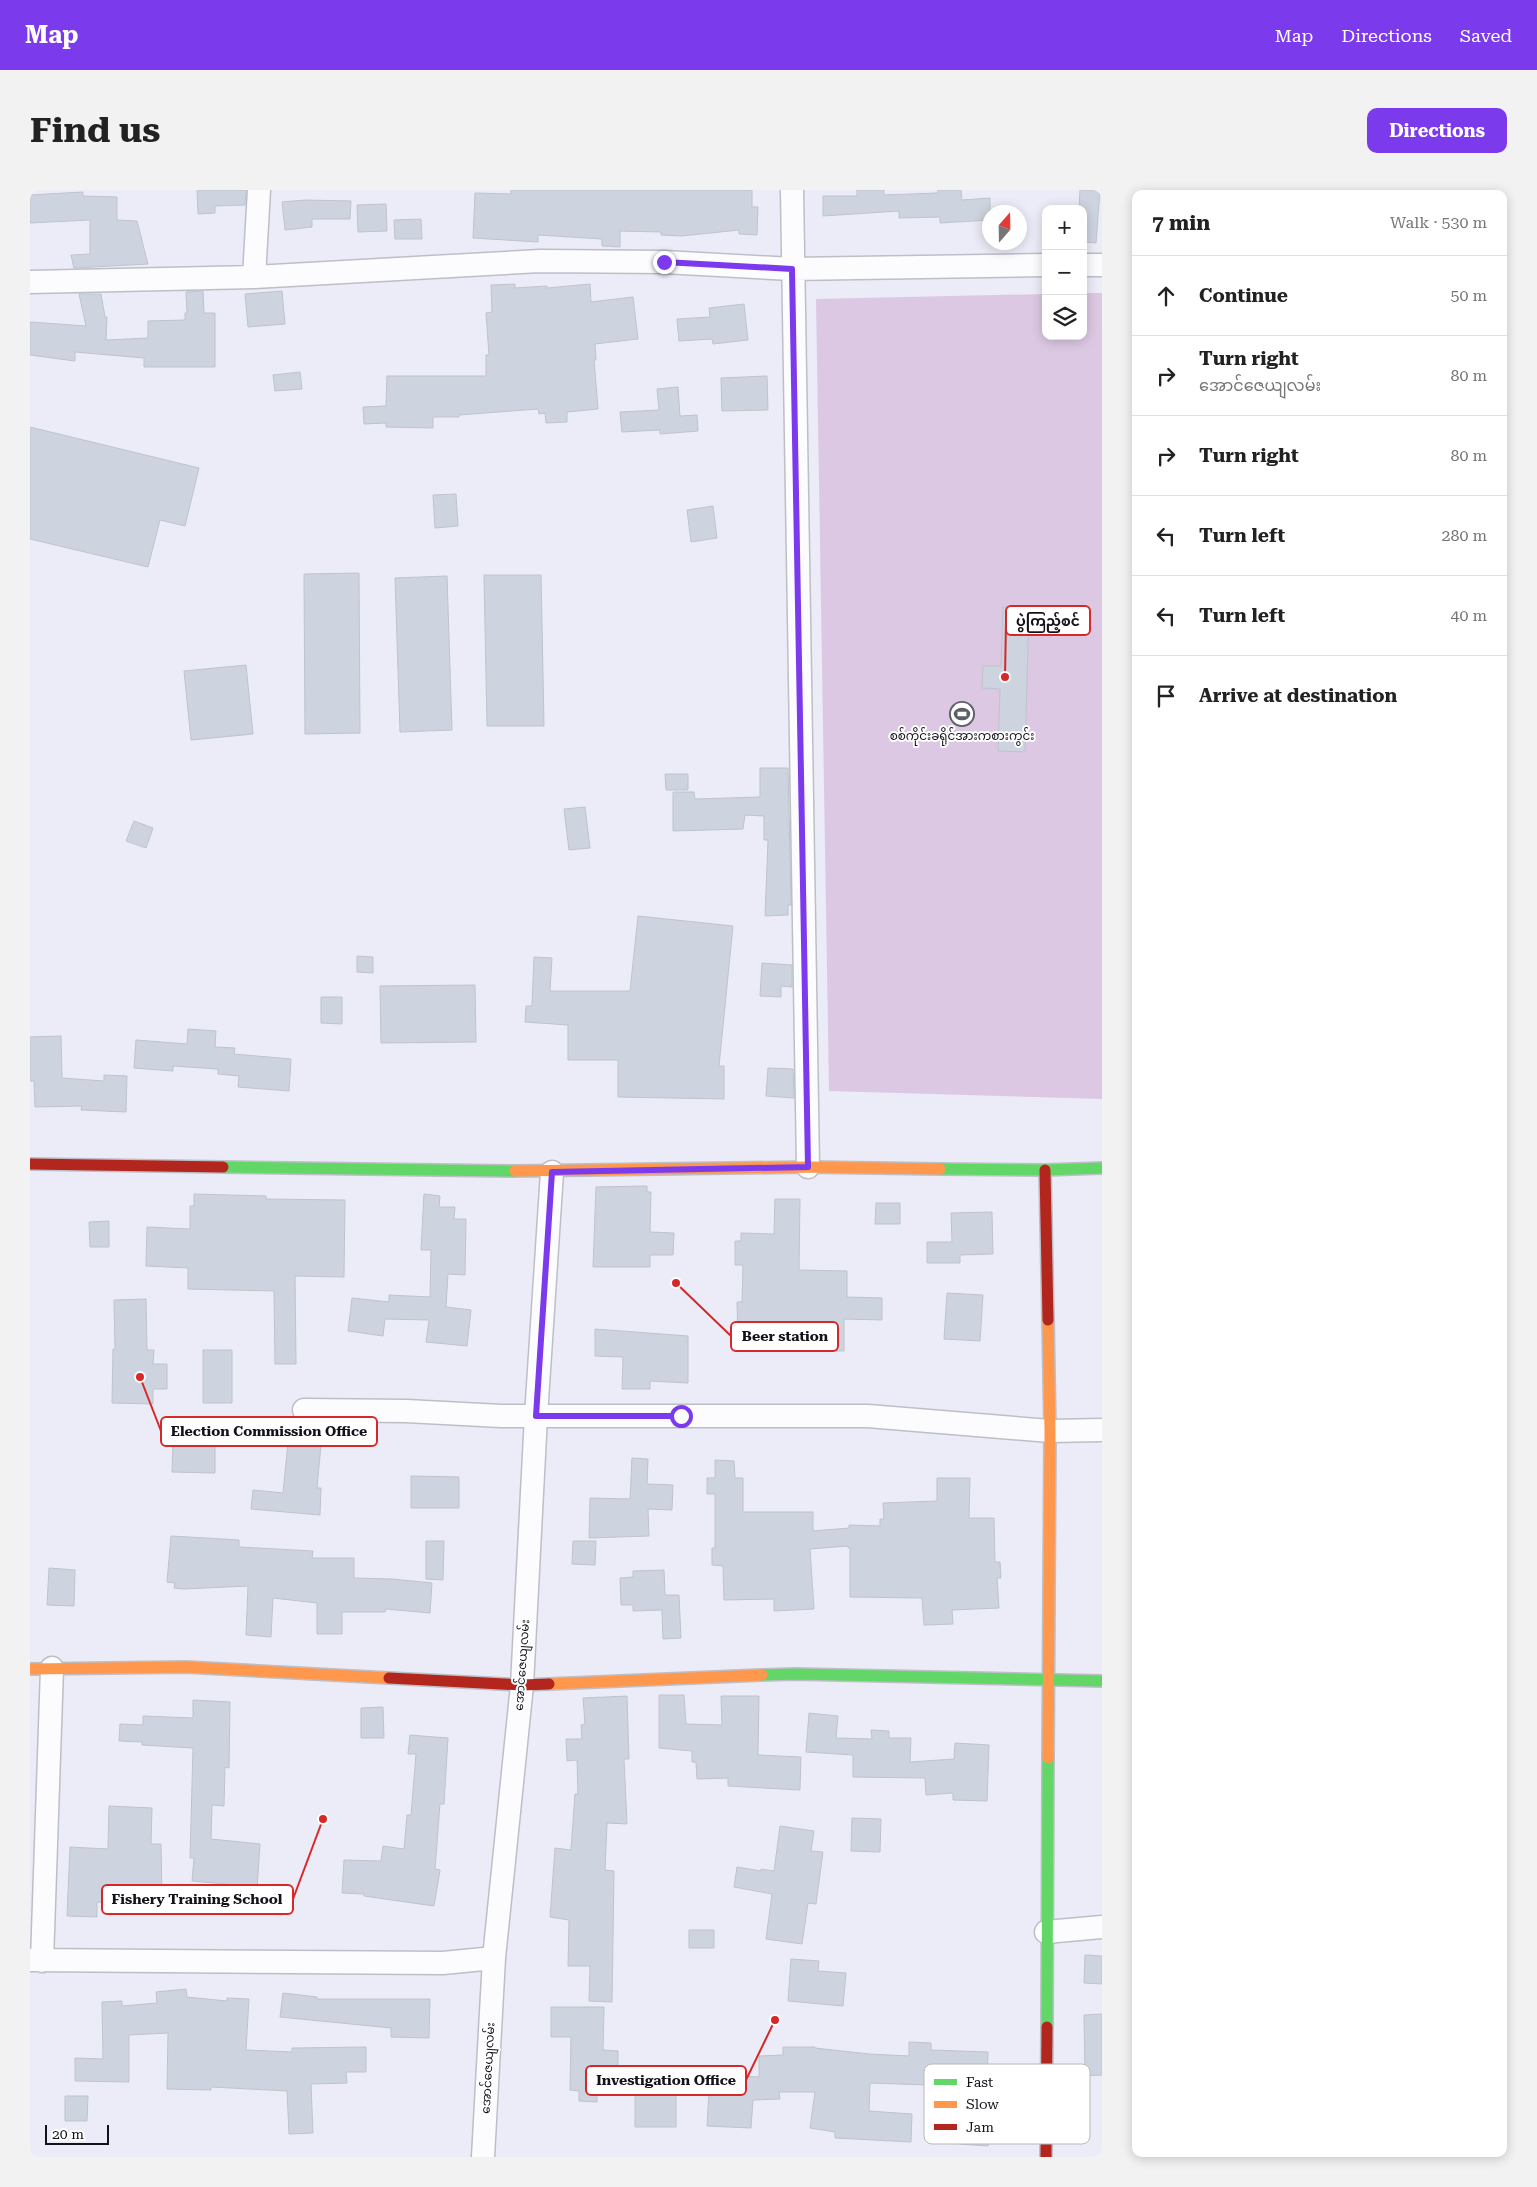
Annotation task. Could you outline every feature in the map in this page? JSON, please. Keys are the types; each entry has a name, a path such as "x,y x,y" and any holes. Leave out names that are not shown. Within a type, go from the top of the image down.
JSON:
{"street":[{"path":"254,277 259,190"},
{"path":"792,190 808,1167"},
{"path":"30,282 254,277 540,261 664,262 792,269 1042,266"},
{"path":"1087,265 1102,265"},
{"path":"30,1164 552,1172 808,1167 1045,1170 1102,1168"},
{"path":"1045,1170 1050,1431 1046,2064"},
{"name":"အောင်ဇေယျလမ်း","path":"483,2157 494,1958 522,1685 536,1416 552,1172"},
{"path":"304,1410 536,1416 868,1416 1050,1431 1102,1430"},
{"path":"30,1669 186,1667 522,1685 795,1674 1102,1681"},
{"path":"52,1668 36,1961 444,1962 494,1958"},
{"path":"1046,1932 1102,1927"},
{"path":"1046,2144 1046,2157"}],"shaded area":[{"name":"စစ်ကိုင်းခရိုင်အားကစားကွင်း","path":"1087,293 1102,293 1102,1099 829,1091 816,299 1042,294 1042,340 1087,340"}],"building":[{"path":"197,190 246,190 245,205 215,206 215,213 198,214"},
{"path":"511,190 752,190 752,207 758,207 757,235 739,234 739,230 682,236 661,235 661,232 620,231 620,247 602,246 602,239 538,235 538,242 473,238 475,193 511,194"},
{"path":"857,190 884,190 884,195 938,193 938,190 961,190 962,200 990,198 990,205 982,205 982,220 940,223 940,217 899,218 899,211 823,216 823,196 857,196"},
{"path":"1080,190 1100,190 1096,243 1087,242 1087,205 1079,205"},
{"path":"83,192 83,196 117,197 117,220 137,221 148,264 74,268 71,255 90,254 90,220 30,223 30,195"},
{"path":"305,200 351,201 350,219 312,219 312,227 285,230 282,202"},
{"path":"386,204 387,231 358,232 357,205"},
{"path":"421,219 422,239 395,239 394,220"},
{"path":"515,284 515,288 547,286 547,288 590,284 591,302 633,297 638,339 595,344 596,360 594,360 598,409 567,412 567,422 546,423 545,413 539,414 538,409 459,415 459,417 433,417 433,428 386,427 386,423 364,424 363,407 386,406 387,376 486,376 486,355 489,355 486,313 492,312 491,285"},
{"path":"203,291 204,313 215,313 215,367 144,367 144,358 75,352 75,361 30,355 30,322 86,326 79,294 101,294 105,317 107,317 106,340 148,338 148,321 185,320 185,313 187,313 186,292"},
{"path":"282,291 285,324 248,327 245,294"},
{"path":"744,304 748,340 713,344 712,339 679,341 677,319 710,317 709,308"},
{"path":"300,372 302,389 275,391 273,375"},
{"path":"767,376 768,410 722,411 721,378"},
{"path":"678,387 680,416 697,415 698,431 660,434 660,430 622,432 620,412 659,410 657,389"},
{"path":"30,427 199,468 185,526 160,520 148,567 30,539"},
{"path":"456,494 458,526 435,528 433,495"},
{"path":"713,506 717,538 691,542 687,510"},
{"path":"359,573 360,733 305,734 304,574"},
{"path":"484,575 541,575 544,726 487,726"},
{"path":"447,576 452,730 400,732 395,578"},
{"path":"1003,607 1029,608 1025,752 998,751 1000,689 982,688 983,666 1001,666"},
{"path":"246,665 253,734 191,740 184,671"},
{"path":"760,768 788,768 791,905 788,905 788,915 765,916 768,840 764,840 764,816 745,815 743,829 673,831 673,792 694,792 695,799 760,797"},
{"path":"665,774 688,774 688,790 666,790"},
{"path":"585,807 590,848 569,850 564,809"},
{"path":"134,821 153,828 146,848 126,841"},
{"path":"638,916 733,926 719,1066 724,1066 724,1099 618,1097 618,1060 568,1060 568,1025 525,1022 526,1006 532,1006 534,957 552,958 550,991 630,991"},
{"path":"357,956 373,957 373,973 357,972"},
{"path":"762,963 792,965 792,987 781,986 781,997 760,996"},
{"path":"475,985 476,1042 381,1043 380,986"},
{"path":"321,997 342,997 342,1024 321,1023"},
{"path":"188,1029 216,1031 215,1047 235,1048 234,1054 291,1059 289,1091 238,1087 239,1076 218,1074 218,1069 173,1066 173,1071 134,1068 136,1040 187,1044"},
{"path":"61,1036 62,1078 104,1081 104,1075 127,1076 126,1112 81,1110 82,1106 35,1107 34,1081 30,1081 30,1037"},
{"path":"768,1068 793,1069 794,1098 766,1096"},
{"path":"647,1186 647,1192 651,1192 650,1232 674,1233 673,1255 650,1255 650,1267 593,1267 596,1187"},
{"path":"194,1194 266,1196 266,1199 345,1200 344,1277 295,1276 296,1364 275,1364 274,1291 188,1289 188,1268 146,1266 147,1227 190,1229 190,1206 194,1206"},
{"path":"424,1194 440,1196 439,1207 455,1207 454,1219 466,1219 465,1275 448,1274 446,1307 471,1310 467,1346 426,1342 429,1320 385,1319 383,1336 348,1331 352,1298 389,1302 389,1295 430,1297 431,1250 421,1250"},
{"path":"775,1199 800,1199 799,1270 847,1271 847,1297 882,1298 882,1320 844,1319 844,1351 754,1349 754,1343 738,1343 737,1302 742,1302 743,1265 735,1265 735,1241 741,1241 741,1233 774,1234"},
{"path":"876,1203 900,1203 900,1224 875,1224"},
{"path":"992,1212 993,1254 960,1255 960,1263 927,1263 927,1242 952,1242 951,1213"},
{"path":"109,1221 109,1247 90,1247 89,1222"},
{"path":"947,1293 983,1295 980,1341 944,1339"},
{"path":"146,1299 147,1350 154,1350 153,1364 167,1364 167,1389 153,1389 153,1404 112,1403 113,1349 115,1349 114,1300"},
{"path":"595,1329 688,1336 688,1383 650,1381 650,1389 622,1389 623,1357 595,1356"},
{"path":"203,1350 232,1350 232,1403 203,1403"},
{"path":"288,1442 321,1445 317,1488 321,1488 320,1515 251,1509 253,1490 283,1493"},
{"path":"173,1444 215,1445 215,1473 172,1472"},
{"path":"632,1458 648,1459 647,1484 673,1485 672,1510 648,1509 649,1536 589,1538 590,1498 630,1499"},
{"path":"715,1460 734,1461 735,1478 743,1478 743,1512 813,1512 813,1531 849,1528 849,1525 880,1526 880,1519 884,1519 883,1503 937,1501 937,1478 970,1478 969,1518 994,1518 995,1562 1000,1562 1001,1578 997,1578 999,1608 952,1610 953,1624 924,1625 922,1598 850,1597 850,1548 848,1546 810,1549 814,1609 774,1611 774,1599 724,1600 723,1566 712,1565 712,1548 715,1548 715,1494 707,1494 707,1478 715,1478"},
{"path":"411,1476 459,1477 459,1508 411,1508"},
{"path":"171,1536 239,1540 239,1547 313,1551 312,1558 354,1558 354,1578 432,1583 430,1613 386,1609 385,1612 342,1612 342,1634 317,1634 317,1603 273,1598 271,1637 246,1635 248,1586 174,1588 175,1583 167,1582"},
{"path":"426,1541 444,1541 443,1580 426,1579"},
{"path":"573,1541 596,1541 595,1565 572,1564"},
{"path":"49,1568 75,1570 74,1606 47,1605"},
{"path":"664,1570 665,1595 679,1595 681,1638 663,1639 662,1610 633,1611 633,1605 621,1605 620,1578 633,1577 633,1571"},
{"path":"659,1695 684,1695 686,1724 722,1725 721,1696 759,1696 758,1755 801,1757 800,1790 728,1786 728,1778 697,1779 696,1762 692,1762 692,1751 659,1748"},
{"path":"627,1696 629,1759 624,1759 627,1824 607,1823 605,1870 614,1871 612,2002 589,2001 590,1966 568,1966 569,1920 550,1917 555,1848 571,1850 575,1794 578,1794 577,1760 567,1761 566,1739 582,1739 581,1725 585,1724 583,1698"},
{"path":"193,1700 230,1702 229,1768 225,1767 224,1806 212,1805 211,1839 260,1844 257,1889 284,1892 282,1915 232,1910 235,1885 192,1881 194,1858 190,1858 193,1748 142,1745 142,1742 119,1741 120,1724 143,1725 143,1716 193,1718"},
{"path":"383,1707 384,1738 361,1738 361,1708"},
{"path":"809,1713 838,1716 836,1738 872,1739 871,1730 889,1731 889,1738 911,1738 910,1762 954,1759 955,1743 989,1745 987,1801 953,1800 953,1793 926,1795 925,1778 853,1777 853,1755 806,1752"},
{"path":"410,1735 448,1738 444,1804 440,1804 435,1869 440,1870 434,1906 364,1896 364,1894 342,1893 344,1860 381,1861 383,1846 404,1849 407,1815 411,1815 416,1754 408,1754"},
{"path":"109,1806 152,1808 151,1844 161,1844 162,1898 116,1898 116,1903 97,1902 97,1917 67,1916 70,1847 108,1849"},
{"path":"852,1818 881,1819 880,1852 851,1851"},
{"path":"780,1826 814,1831 811,1851 823,1852 816,1904 808,1903 802,1944 766,1939 772,1894 734,1887 737,1867 774,1871"},
{"path":"689,1930 714,1930 714,1948 689,1948"},
{"path":"1085,1955 1102,1956 1102,1984 1084,1983"},
{"path":"791,1959 819,1961 818,1971 846,1973 843,2006 788,2001"},
{"path":"186,1989 187,1997 227,2001 227,1998 249,1999 246,2050 292,2052 292,2048 366,2047 366,2072 346,2072 347,2083 311,2084 313,2133 289,2134 287,2091 211,2087 211,2090 167,2089 168,2033 129,2035 129,2082 75,2081 75,2058 103,2059 102,2002 122,2001 122,2006 157,2003 156,1992"},
{"path":"283,1993 317,1997 317,1999 430,1999 429,2038 391,2037 391,2028 280,2017"},
{"path":"551,2007 604,2007 603,2050 618,2051 618,2092 597,2091 597,2102 579,2101 579,2091 570,2090 571,2037 551,2037"},
{"path":"1102,2014 1102,2075 1090,2076 1090,2064 1085,2064 1084,2015"},
{"path":"909,2042 931,2043 931,2050 988,2052 988,2064 924,2064 924,2085 870,2083 869,2111 912,2114 911,2142 835,2138 835,2132 810,2128 815,2092 779,2092 780,2099 753,2100 751,2128 707,2126 710,2074 759,2077 759,2056 783,2055 783,2047 815,2047 869,2054 909,2056"},
{"path":"635,2081 676,2082 676,2127 635,2127"},
{"path":"65,2096 88,2096 87,2121 65,2121"},
{"path":"959,2144 988,2144 988,2146"}],"traffic: fast":[{"path":"223,1167 515,1171"},
{"path":"940,1169 1045,1170 1102,1168"},
{"path":"762,1675 795,1674 1102,1681"},
{"path":"1047,2027 1048,1758"}],"traffic: slow":[{"path":"515,1171 808,1167 940,1169"},
{"path":"1048,1320 1050,1431 1048,1758"},
{"path":"30,1669 186,1667 389,1678"},
{"path":"549,1684 762,1675"}],"traffic: jam":[{"path":"30,1164 223,1167"},
{"path":"1045,1170 1048,1320"},
{"path":"389,1678 522,1685 549,1684"},
{"path":"1047,2027 1047,2064"},
{"path":"1046,2144 1046,2157"}],"place":[{"name":"ပွဲကြည့်စင်","path":"1005,677"},
{"name":"စစ်ကိုင်းခရိုင်အားကစားကွင်း","path":"962,714"},
{"name":"Beer station","path":"676,1283"},
{"name":"Election Commission Office","path":"140,1377"},
{"name":"Fishery Training School","path":"323,1819"},
{"name":"Investigation Office","path":"775,2020"}],"route":[{"path":"664,262 792,269 808,1167 552,1172 536,1416 681,1416"}]}
